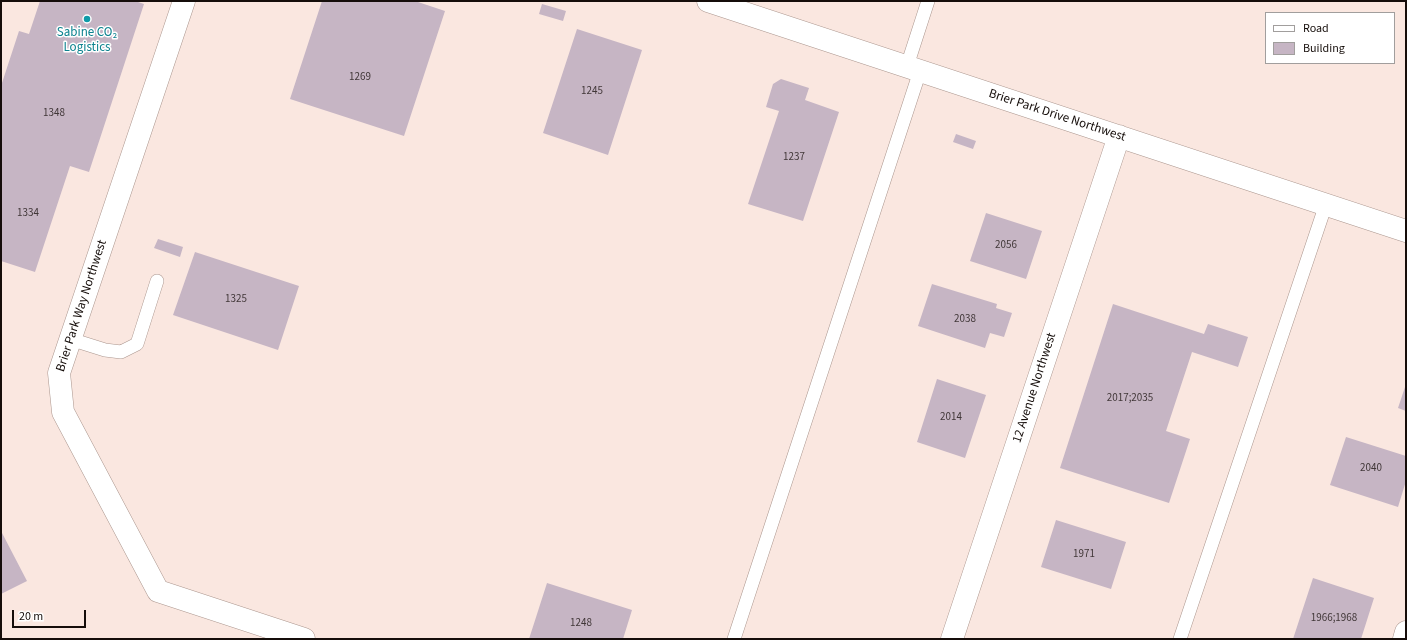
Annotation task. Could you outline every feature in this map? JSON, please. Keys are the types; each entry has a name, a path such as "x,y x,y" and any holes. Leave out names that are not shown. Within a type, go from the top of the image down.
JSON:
{"street":[{"name":"Brier Park Way Northwest","path":"184,1 58,373 63,412 158,591 304,639"},
{"name":"Brier Park Drive Northwest","path":"708,1 1406,231"},
{"name":"12 Avenue Northwest","path":"952,639 1119,136"},
{"path":"1404,639 1406,632"}],"lane":[{"path":"734,639 913,69 928,1"},
{"path":"1180,639 1326,204"},
{"path":"70,339 105,350 121,352 136,344 157,282"}],"shaded area":[{"path":"1,1 1406,1 1406,639 1,639"}],"building":[{"path":"40,1 135,1 144,4 89,172 70,166 35,272 1,261 1,86 19,31 29,34"},
{"path":"322,1 415,1 445,11 404,136 290,99"},
{"path":"542,4 566,11 563,21 539,14"},
{"path":"577,29 642,50 608,155 543,133"},
{"path":"781,79 809,88 805,100 839,112 803,221 748,204 779,111 766,107 773,84"},
{"path":"956,134 976,141 973,149 953,142"},
{"path":"986,213 1042,231 1026,279 970,261"},
{"path":"158,239 183,247 180,257 154,248"},
{"path":"195,252 299,286 278,350 173,315"},
{"path":"932,284 997,304 996,308 1012,313 1004,337 990,333 985,348 918,326"},
{"path":"1113,304 1204,334 1208,324 1248,337 1238,367 1192,352 1166,431 1190,439 1169,503 1060,468"},
{"path":"937,379 986,395 965,458 917,442"},
{"path":"1406,384 1406,411 1398,408"},
{"path":"1346,437 1406,456 1406,481 1398,507 1330,485"},
{"path":"1056,520 1126,542 1111,589 1041,567"},
{"path":"1,531 27,581 1,594"},
{"path":"1313,578 1374,598 1361,639 1293,639"},
{"path":"547,583 632,610 623,639 529,639"}],"place":[{"name":"Sabine CO₂ Logistics","path":"87,19"}]}
